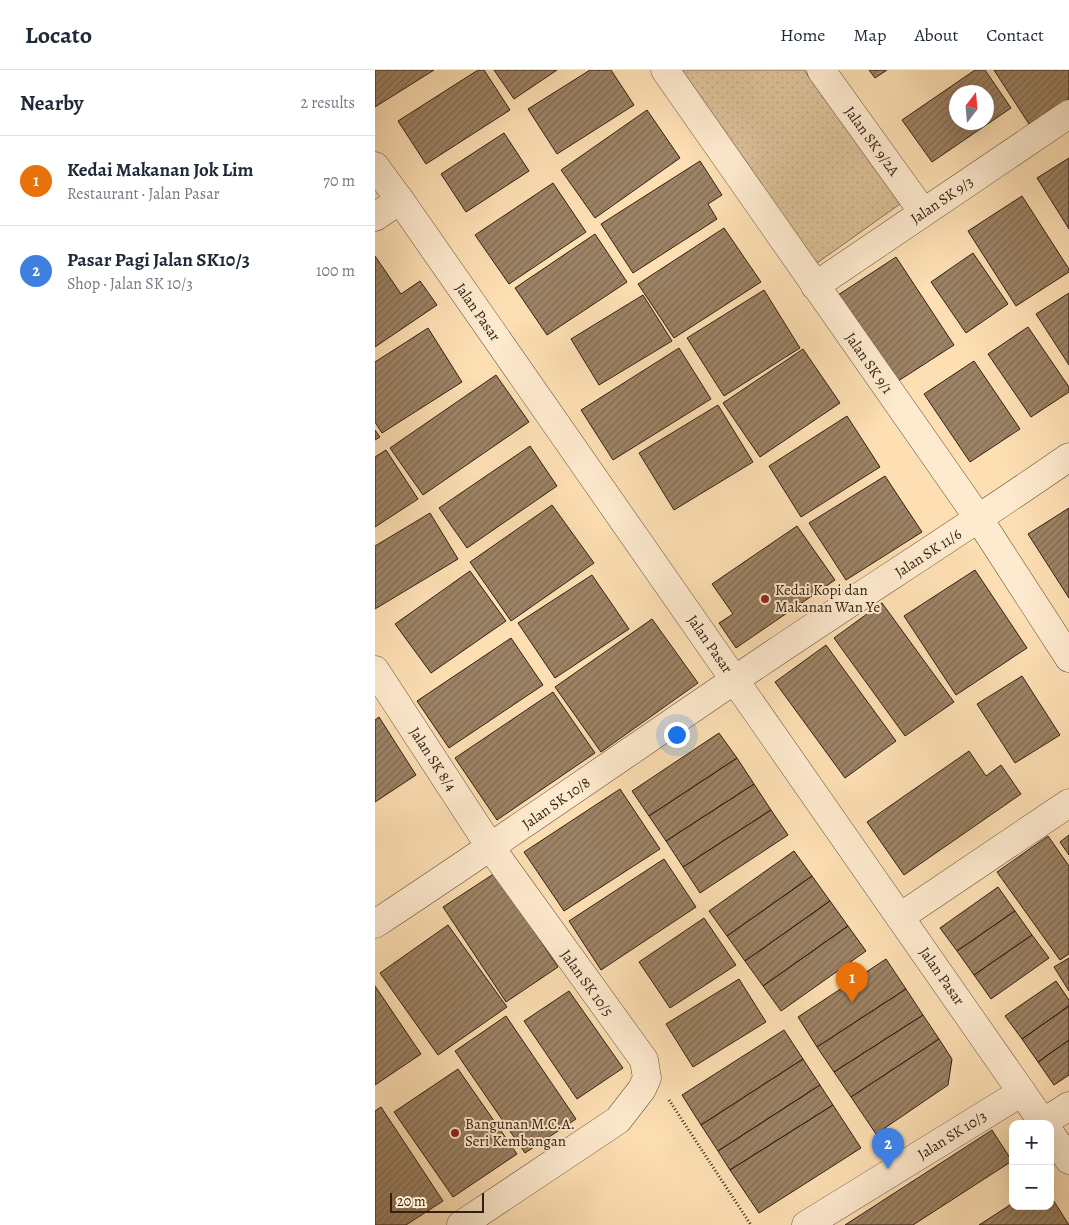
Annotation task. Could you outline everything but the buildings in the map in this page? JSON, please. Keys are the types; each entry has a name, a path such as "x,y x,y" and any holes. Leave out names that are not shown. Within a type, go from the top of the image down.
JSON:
{"street":[{"name":"Jalan SK 9/1","path":"665,70 979,520 1069,658"},
{"name":"Jalan SK 9/2A","path":"821,70 923,212"},
{"name":"Jalan SK 9/3","path":"815,286 1069,114"},
{"name":"Jalan Pasar","path":"375,166 1041,1120"},
{"path":"375,217 400,200"},
{"name":"Jalan SK 11/6","path":"735,680 979,520 1069,457"},
{"name":"Jalan SK 8/4","path":"375,670 491,848"},
{"name":"Jalan SK 10/8","path":"375,924 491,848 735,680"},
{"path":"900,917 1069,803"},
{"name":"Jalan SK 10/5","path":"491,848 643,1060"},
{"path":"461,1225 618,1120 642,1089 647,1078 643,1060"},
{"name":"Jalan SK 10/3","path":"806,1225 1022,1092"},
{"path":"1054,1120 1069,1106"},
{"name":"Jalan Pasar","path":"1054,1138 1069,1160"}],"path":[{"path":"643,1060 751,1225"}],"shaded area":[{"path":"680,70 804,70 900,204 817,263"}],"place":[{"name":"Kedai Kopi dan Makanan Wan Ye","path":"765,599"},
{"name":"Kedai Makanan Jok Lim","path":"852,1003"},
{"name":"Bangunan M.C.A. Seri Kembangan","path":"455,1133"},
{"name":"Pasar Pagi Jalan SK10/3","path":"888,1169"}]}
